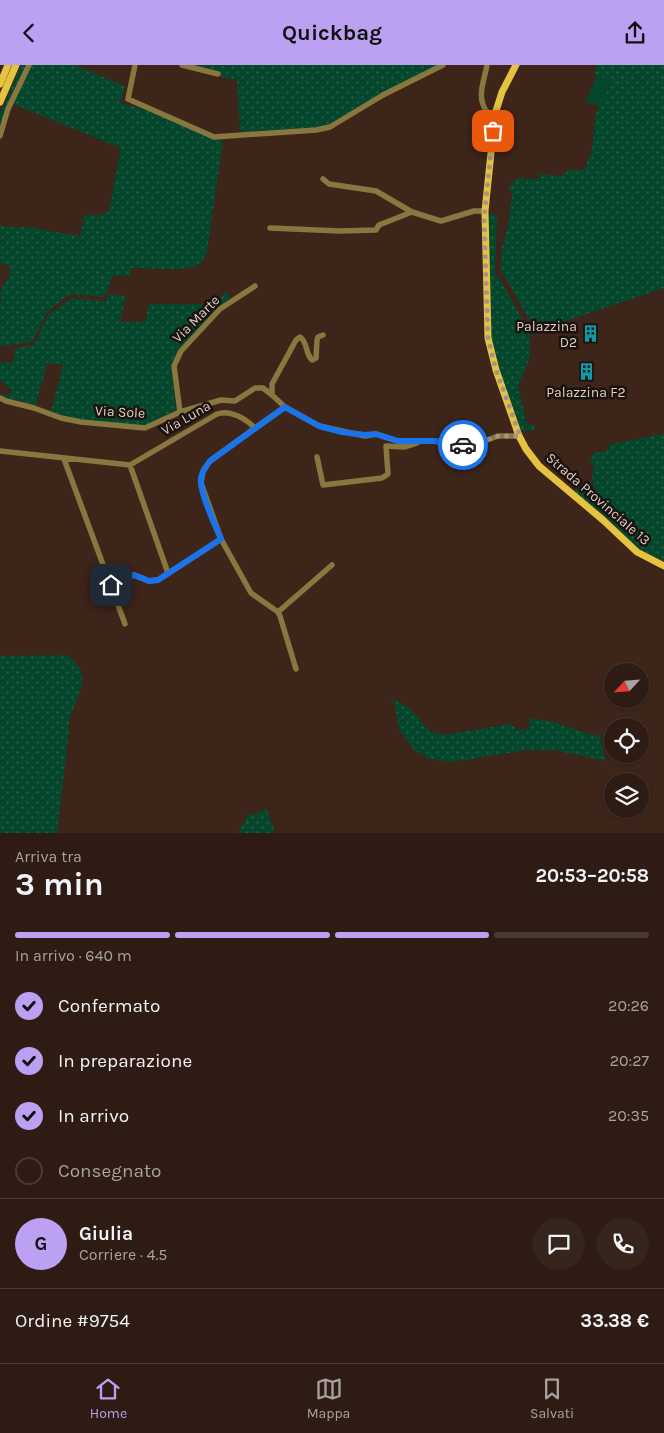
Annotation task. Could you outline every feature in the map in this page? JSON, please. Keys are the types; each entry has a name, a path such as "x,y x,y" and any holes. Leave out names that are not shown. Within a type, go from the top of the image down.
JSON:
{"main road":[{"path":"0,84 8,65"},
{"path":"0,102 16,65"},
{"name":"Strada Provinciale 13","path":"516,65 502,92 495,114 485,211 488,338 496,370 520,436 526,449 539,466 638,552 664,566"}],"street":[{"path":"0,135 8,109 29,65"},
{"path":"136,65 128,99 214,137 316,130 330,127 383,95 443,65"},
{"path":"182,65 218,74"},
{"path":"486,65 481,91 482,105 487,113 495,114"},
{"path":"323,179 329,184 376,191 412,212 441,221 474,211 485,211"},
{"path":"270,228 315,231 376,230 379,225 412,212"},
{"name":"Via Marte","path":"180,412 174,366 181,351 216,313 256,286"},
{"path":"323,335 318,337 316,358 312,360 309,357 304,340 300,337 296,340 272,384 272,395 285,407 319,426 365,435 376,434 398,441 434,441 459,446 479,443 498,436 520,436"},
{"name":"Via Sole","path":"0,398 81,423 145,428 180,412 221,400 235,401 255,388 263,388 272,395"},
{"path":"285,407 210,461 201,477 202,490 221,539 251,593 278,612 296,669"},
{"name":"Via Luna","path":"130,465 222,412 234,414 255,428"},
{"path":"317,457 323,485 382,478 388,474 386,447 404,447 422,442"},
{"path":"0,451 130,465 168,573"},
{"path":"64,459 125,624"},
{"path":"111,585 134,575 153,581 221,539"},
{"path":"278,612 332,565"}],"green space":[{"path":"21,65 26,65 0,126 0,114"},
{"path":"32,65 75,65 125,86 120,103 156,112 223,142 207,253 198,265 175,269 131,268 130,276 112,276 107,292 102,297 73,294 65,297 46,313 35,337 30,342 0,346 1,290 8,277 10,268 8,265 0,263 0,225 5,227 26,227 80,236 85,214 98,216 109,211 121,148 13,104"},
{"path":"195,65 438,65 399,84 328,125 322,127 240,132 237,80 221,77 221,72"},
{"path":"597,65 664,65 664,288 545,328 534,328 501,270 502,246 508,226 512,193 508,187 518,178 539,179 539,174 562,176 569,170 584,170 592,151 595,116 611,82 593,74"},
{"path":"597,75 611,81 600,107 586,101"},
{"path":"491,214 497,214 495,277 498,276 530,332 530,357 518,386 527,424 534,425 535,429 532,431 521,430 498,368 491,336 488,217"},
{"path":"226,291 230,297 227,302 178,352 171,363 176,411 143,426 88,421 63,416 51,411 63,365 47,363 36,405 0,396 9,394 12,391 0,380 0,362 13,363 15,348 31,346 37,340 47,316 72,298 106,302 108,294 126,296 120,322 145,322 149,304 207,304 219,300"},
{"path":"664,434 664,561 633,544 612,523 572,490 594,489 592,475 594,466 590,462 594,453 607,451 610,444"},
{"path":"68,655 82,674 82,683 70,720 57,833 0,833 0,656"},
{"path":"391,698 409,708 430,731 442,735 511,724 517,730 528,729 530,718 553,722 593,735 600,735 604,761 555,750 527,750 452,762 430,759 414,750 399,729 395,707"},
{"path":"266,808 275,833 238,833 248,815 258,813"}],"way so far":[{"path":"463,445 479,443 498,436 520,436 496,370 488,338 484,219 493,131"}],"place":[{"name":"Palazzina D2","path":"591,334"},
{"name":"Palazzina F2","path":"586,372"}],"route":[{"path":"111,585 134,575 149,581 158,580 221,539 202,490 201,477 203,471 210,461 285,407 319,426 342,432 365,435 376,434 398,441 434,441 459,446 463,445"}]}
